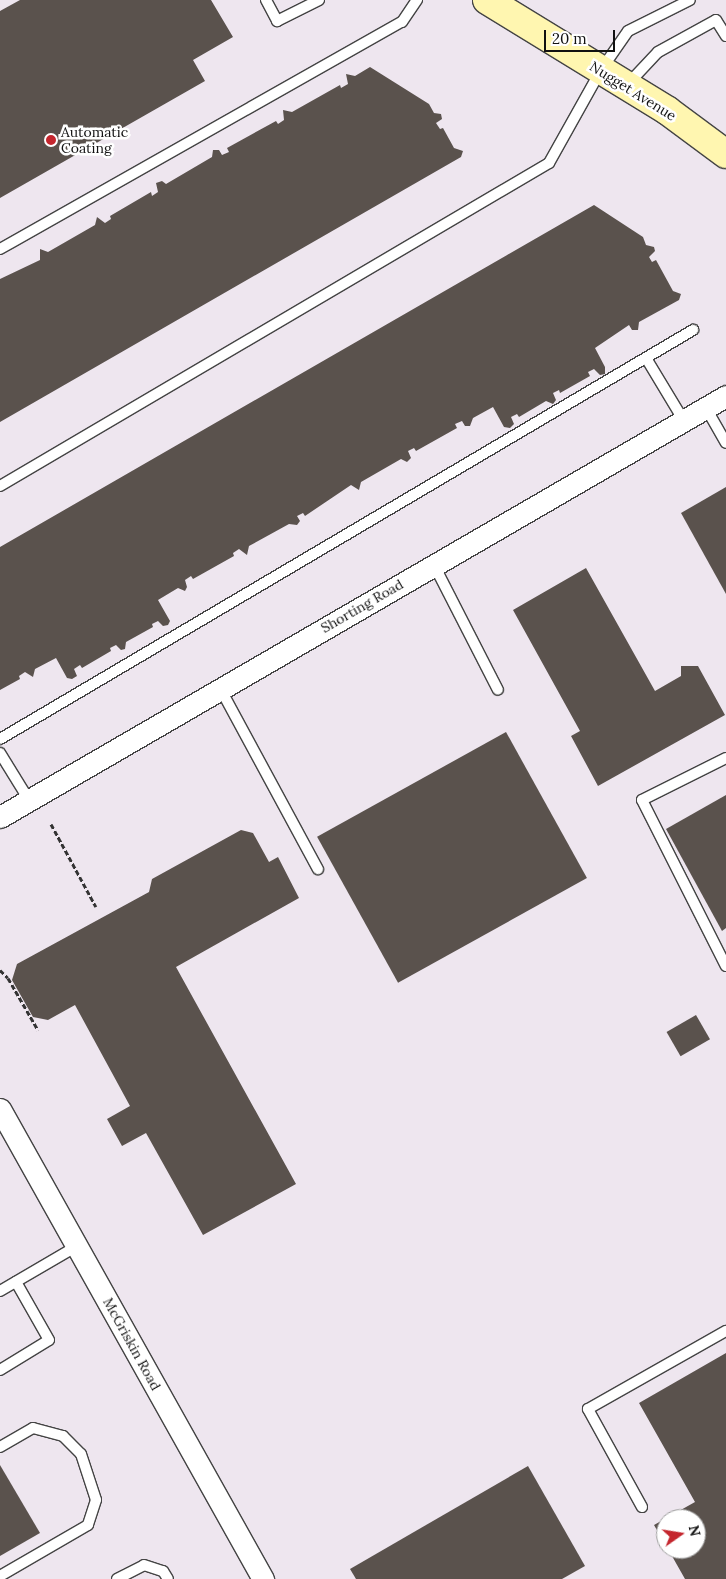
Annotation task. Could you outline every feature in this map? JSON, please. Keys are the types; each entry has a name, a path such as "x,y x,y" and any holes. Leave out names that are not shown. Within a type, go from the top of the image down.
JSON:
{"street":[{"name":"Nugget Avenue","path":"494,2 627,86 726,154"},
{"name":"Shorting Road","path":"0,817 726,396"},
{"name":"McGriskin Road","path":"0,1109 263,1579"}],"lane":[{"path":"266,0 277,21 319,0"},
{"path":"0,249 402,22 417,0"},
{"path":"0,486 549,163 601,70 628,32 690,0"},
{"path":"627,86 658,52 716,20 726,36"},
{"path":"0,739 693,330"},
{"path":"646,358 684,420"},
{"path":"706,408 726,443"},
{"path":"434,565 498,690"},
{"path":"220,688 318,869"},
{"path":"0,753 29,800"},
{"path":"726,758 642,800 726,966"},
{"path":"0,1292 77,1246"},
{"path":"0,1370 49,1340 16,1282"},
{"path":"642,1507 588,1409 726,1331"},
{"path":"0,1447 33,1428 63,1436 80,1454 96,1500 88,1525 0,1576"},
{"path":"117,1579 144,1565 163,1571 168,1579"}],"path":[{"path":"51,824 96,907"},
{"path":"0,970 38,1030"}],"shaded area":[{"path":"0,0 726,0 726,1579 0,1579"}],"building":[{"name":"Automatic Coating","path":"20,0 211,0 233,37 193,60 205,81 0,198 0,11"},
{"path":"370,67 429,104 434,113 441,114 442,119 436,123 440,129 443,128 454,148 463,151 461,157 0,422 0,279 40,260 40,249 48,252 95,225 97,217 105,223 111,219 110,216 151,192 152,196 158,192 156,183 162,181 166,184 212,157 213,150 219,150 222,155 229,152 227,148 276,121 278,124 284,120 283,110 292,112 340,85 341,88 348,84 346,74 355,76"},
{"path":"594,205 643,237 646,245 654,247 655,251 649,257 652,262 656,260 673,291 681,294 679,300 639,322 638,330 632,330 629,325 595,348 605,367 605,374 600,375 594,369 588,372 590,376 560,393 559,390 553,393 556,400 553,404 546,401 519,417 517,414 511,417 514,424 510,428 504,427 493,407 473,418 470,426 465,426 462,421 455,424 457,428 416,451 414,448 408,451 411,458 407,462 401,459 361,482 359,490 351,485 305,516 303,513 297,516 300,521 297,525 289,524 249,546 247,555 239,549 233,553 234,556 193,579 191,576 185,580 187,587 185,591 178,588 158,600 170,621 168,625 163,626 158,621 152,624 153,627 126,642 125,649 121,650 116,645 110,648 111,651 82,668 80,665 74,669 77,676 72,679 67,678 56,658 35,669 33,677 25,672 19,676 20,679 0,690 0,547"},
{"path":"726,487 726,594 681,513"},
{"path":"586,568 655,691 681,676 681,666 698,666 725,715 598,786 571,736 580,731 513,610"},
{"path":"506,732 587,878 398,983 317,837"},
{"path":"726,795 726,928 722,931 666,829"},
{"path":"241,830 253,833 269,862 278,857 299,898 176,967 296,1184 203,1235 146,1133 122,1146 107,1119 130,1106 75,1005 48,1020 33,1017 12,980 17,964 149,892 152,879"},
{"path":"696,1015 710,1039 681,1056 667,1032"},
{"path":"726,1353 726,1579 685,1579 674,1559 706,1559 706,1509 683,1509 695,1502 639,1403"},
{"path":"0,1465 40,1533 0,1556"},
{"path":"528,1466 585,1566 562,1579 356,1579 350,1569"}],"place":[{"name":"Automatic Coating","path":"51,140"}]}
